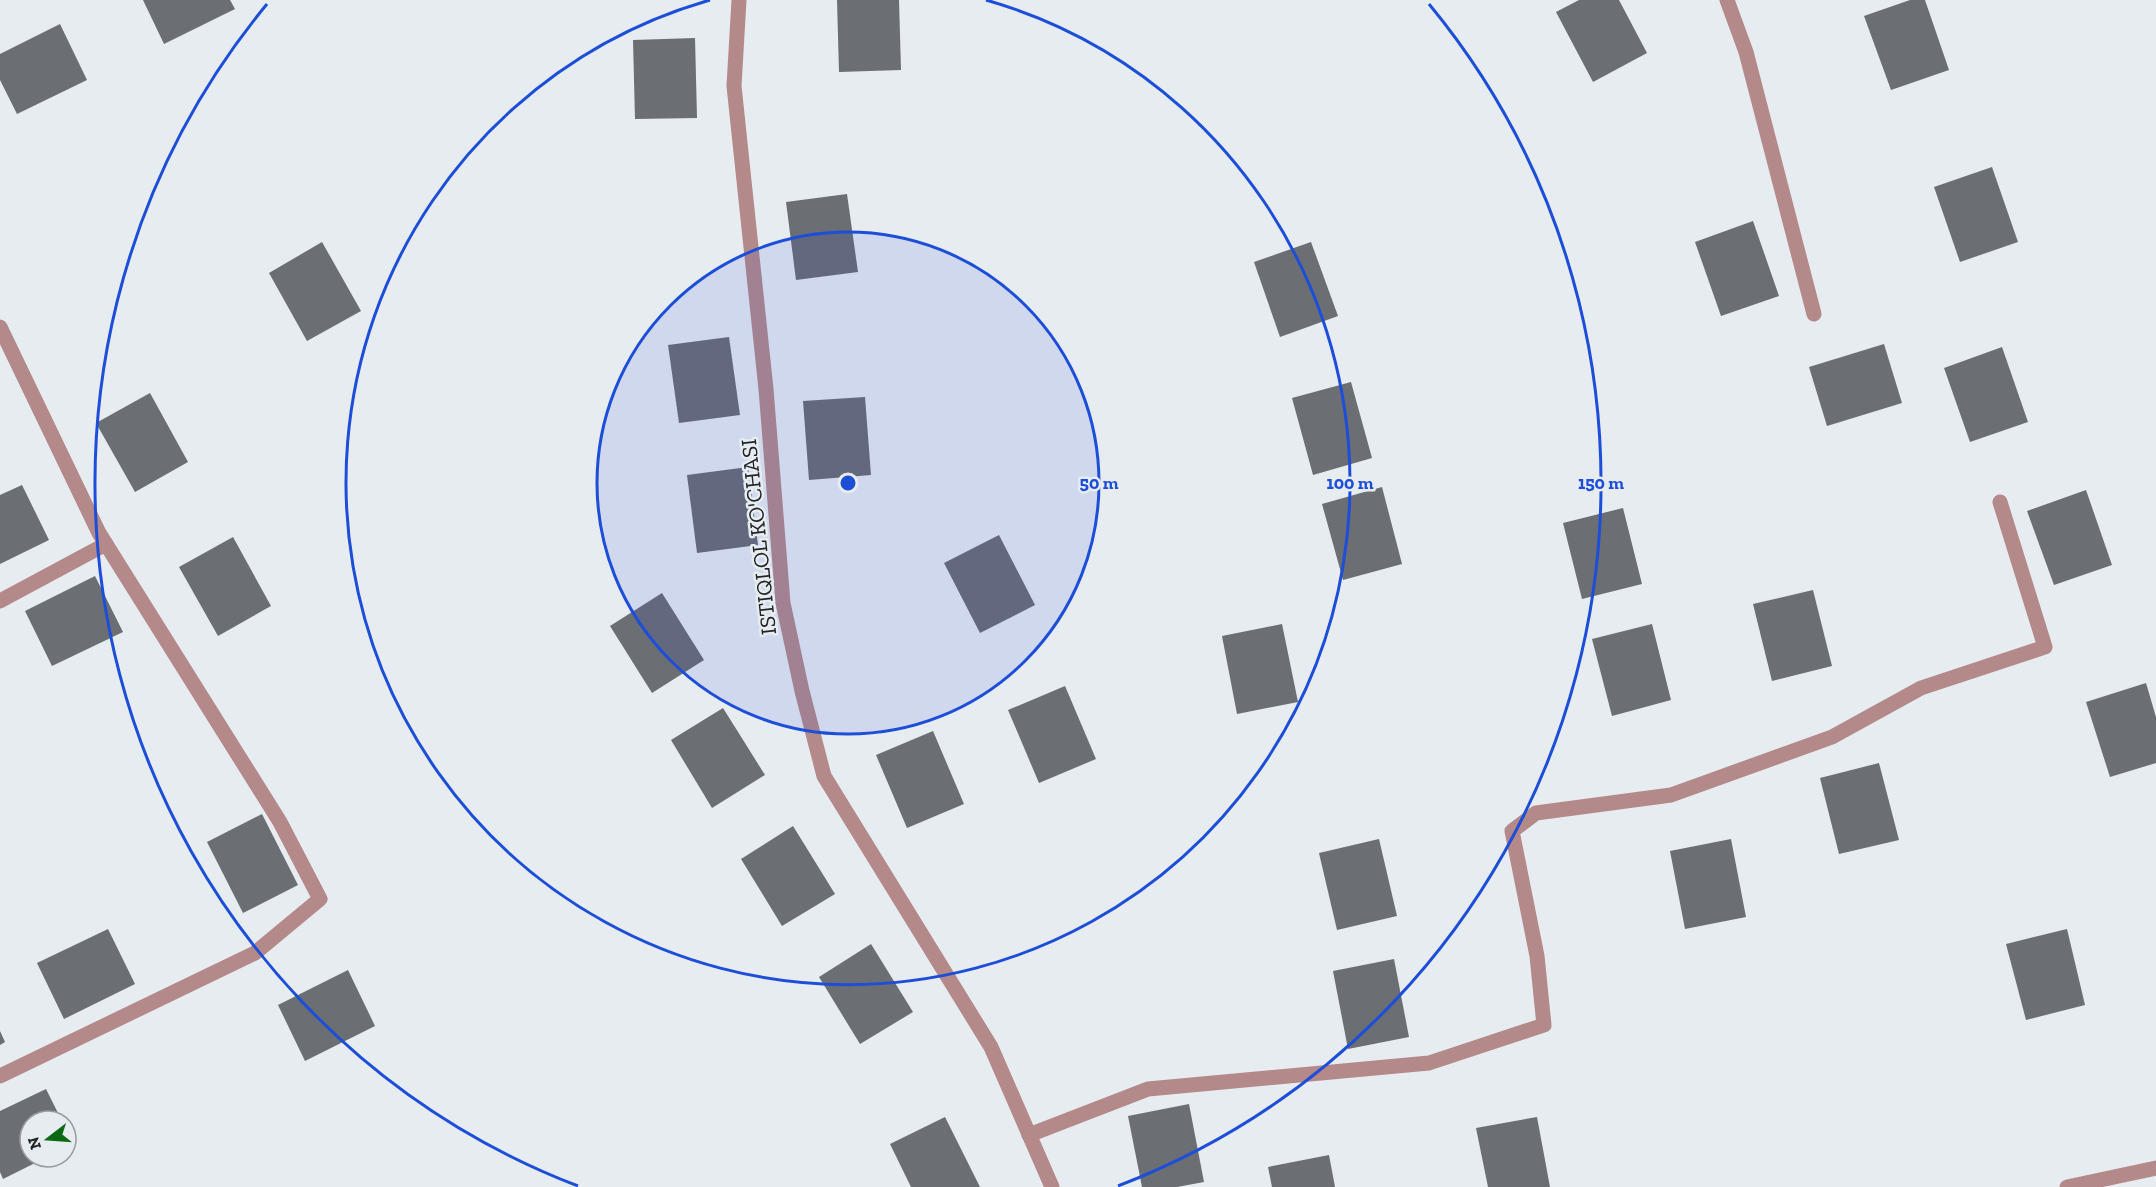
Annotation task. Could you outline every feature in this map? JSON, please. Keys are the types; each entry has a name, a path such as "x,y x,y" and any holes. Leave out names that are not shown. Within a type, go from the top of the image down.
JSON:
{"street":[{"name":"ISTIQLOL KO'CHASI","path":"740,0 734,87 766,389 783,603 824,776 991,1047 1052,1187"},
{"path":"1727,0 1746,52 1814,314"},
{"path":"0,327 106,544 280,822 320,899 255,953 0,1076"},
{"path":"1029,1135 1148,1089 1429,1063 1544,1025 1537,956 1512,831 1536,813 1671,795 1832,737 1921,688 2045,647 2000,502"},
{"path":"0,601 106,544"},
{"path":"2067,1187 2156,1168"}],"building":[{"path":"143,0 230,0 235,9 164,44"},
{"path":"837,0 899,0 901,70 839,72"},
{"path":"1579,0 1619,0 1647,53 1593,82 1556,12"},
{"path":"1910,0 1925,0 1949,70 1891,90 1864,16"},
{"path":"60,24 87,80 17,114 0,80 0,54"},
{"path":"695,38 697,118 635,119 633,40"},
{"path":"1992,167 2018,242 1960,262 1934,187"},
{"path":"847,194 858,272 796,280 786,202"},
{"path":"1753,221 1779,296 1721,316 1695,242"},
{"path":"322,242 361,311 307,341 269,273"},
{"path":"1311,242 1338,316 1280,337 1254,262"},
{"path":"729,337 740,415 679,423 668,345"},
{"path":"1884,344 1902,403 1827,426 1809,367"},
{"path":"2002,347 2028,422 1970,442 1944,368"},
{"path":"1351,382 1372,458 1313,475 1292,398"},
{"path":"150,393 188,462 135,492 96,423"},
{"path":"865,397 871,475 809,480 803,401"},
{"path":"748,467 758,545 697,553 687,475"},
{"path":"22,485 49,540 0,564 0,495"},
{"path":"1382,487 1402,564 1343,580 1322,504"},
{"path":"2086,490 2112,565 2054,585 2027,511"},
{"path":"1623,508 1642,584 1582,599 1563,523"},
{"path":"999,535 1035,605 980,633 944,563"},
{"path":"233,537 271,606 218,636 179,567"},
{"path":"95,576 123,632 52,666 25,611"},
{"path":"1813,590 1832,666 1772,681 1753,604"},
{"path":"662,593 704,660 652,693 610,626"},
{"path":"1282,624 1298,702 1237,714 1222,636"},
{"path":"1652,624 1671,700 1612,716 1592,639"},
{"path":"2146,683 2156,717 2156,763 2110,777 2086,702"},
{"path":"1065,686 1096,759 1039,783 1008,710"},
{"path":"723,708 765,775 712,808 671,740"},
{"path":"933,731 964,804 907,828 876,755"},
{"path":"1879,763 1899,840 1839,854 1820,778"},
{"path":"262,814 298,885 243,913 207,842"},
{"path":"793,826 835,894 782,926 741,859"},
{"path":"1379,839 1397,916 1337,930 1319,853"},
{"path":"1731,839 1746,917 1685,929 1670,851"},
{"path":"108,929 135,984 64,1019 37,963"},
{"path":"2067,929 2085,1005 2026,1020 2006,944"},
{"path":"871,944 913,1012 860,1044 819,977"},
{"path":"1394,959 1409,1037 1348,1049 1333,971"},
{"path":"348,970 375,1026 305,1061 278,1005"},
{"path":"0,1031 5,1042 0,1045"},
{"path":"46,1089 56,1109 18,1109 18,1169 23,1169 3,1179 0,1172 0,1111"},
{"path":"1189,1104 1204,1182 1177,1187 1142,1187 1128,1116"},
{"path":"945,1117 980,1187 911,1187 890,1144"},
{"path":"1537,1117 1550,1187 1488,1187 1476,1128"},
{"path":"1329,1155 1335,1187 1272,1187 1268,1167"}]}
